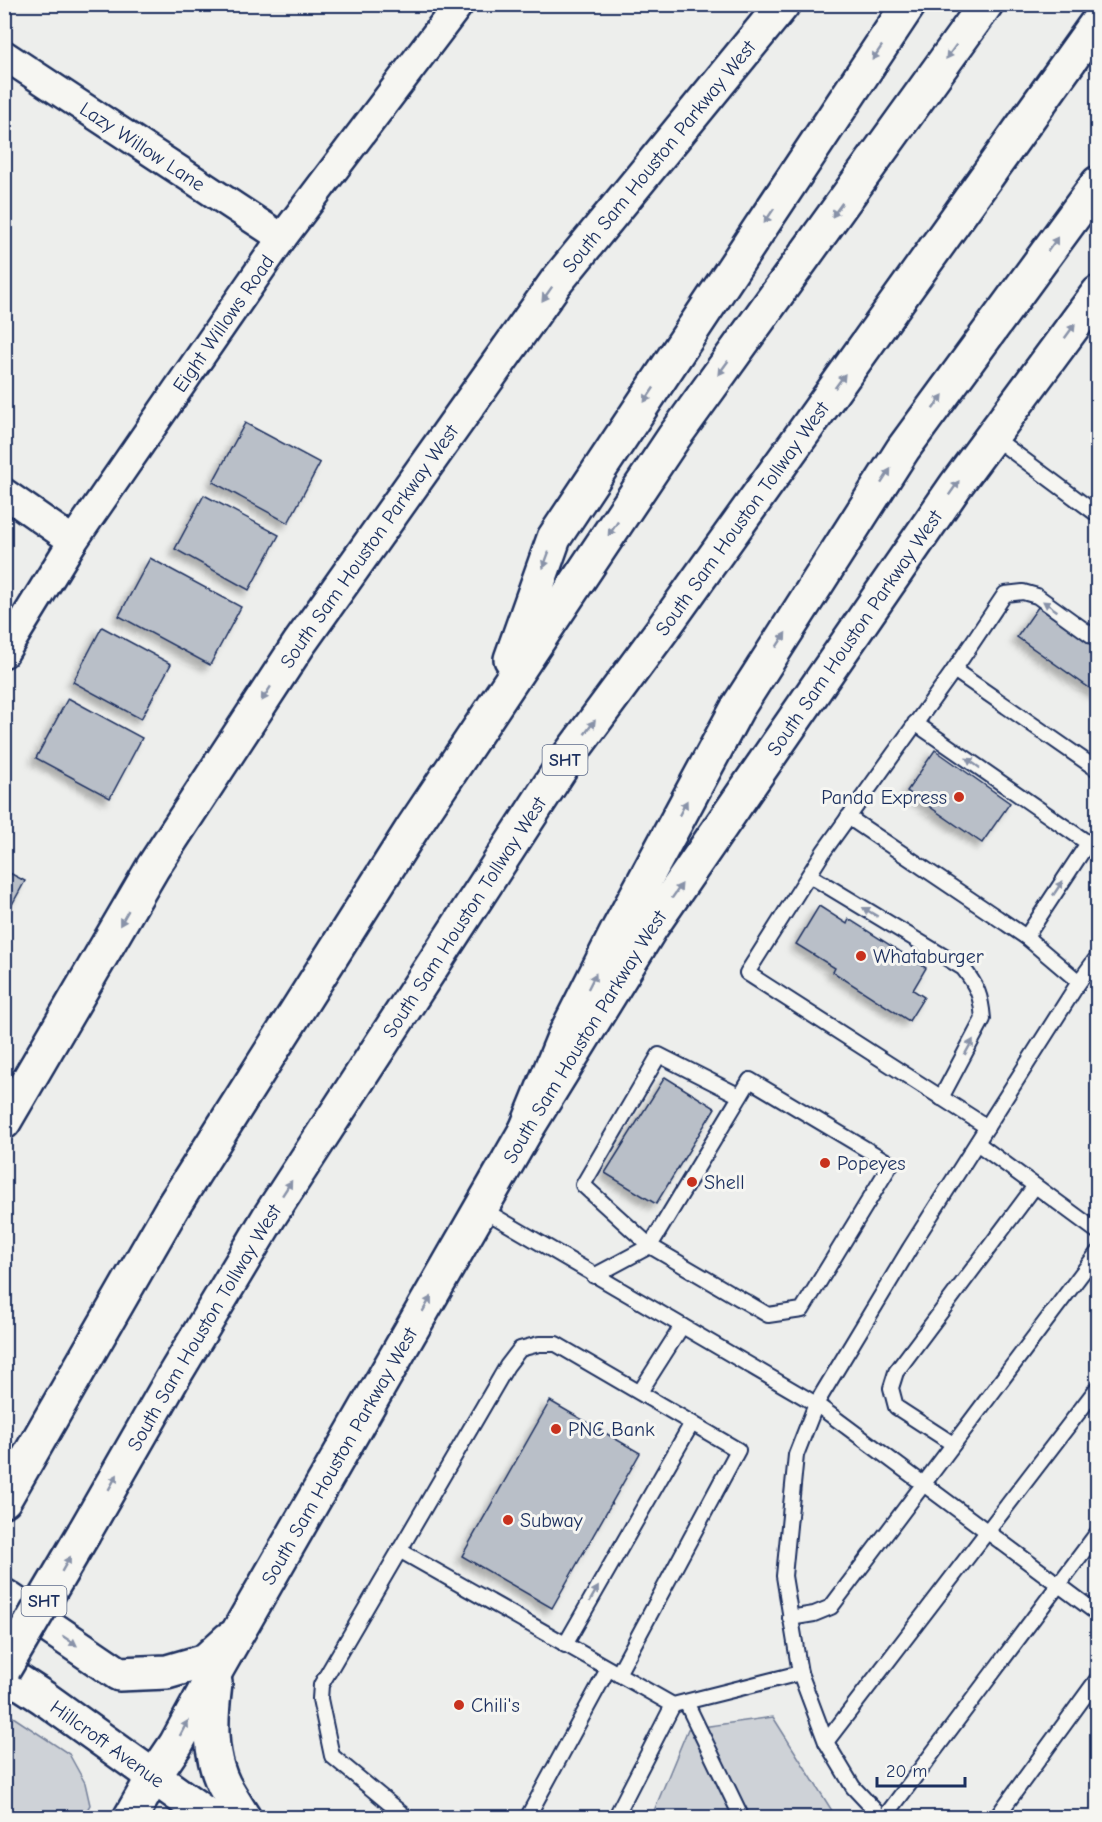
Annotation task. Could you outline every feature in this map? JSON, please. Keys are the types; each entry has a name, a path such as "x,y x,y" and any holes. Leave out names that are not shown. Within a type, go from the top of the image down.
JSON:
{"main road":[{"name":"South Sam Houston Parkway West","path":"4,1122 153,867 299,644 556,282 783,4"},
{"path":"494,706 554,538 909,4"},
{"path":"7,1495 172,1208 412,829 674,437 986,4"},
{"name":"South Sam Houston Tollway West","path":"4,1671 269,1216 568,757 662,630 1098,21"},
{"path":"526,1130 564,1037 619,928 738,707 903,449 1098,183"},
{"name":"South Sam Houston Parkway West","path":"130,1818 176,1744 526,1130 650,929 956,485 1098,293"},
{"path":"4,1596 119,1674 166,1672 205,1661 241,1627"},
{"path":"218,1667 212,1714 212,1746 224,1784 244,1818"},
{"name":"Hillcroft Avenue","path":"4,1671 211,1818"}],"street":[{"name":"Eight Willows Road","path":"4,653 73,541 282,238 459,4"},
{"name":"Lazy Willow Lane","path":"4,55 282,238"},
{"path":"4,493 73,541"}],"lane":[{"path":"992,436 1098,515"},
{"path":"987,1127 747,974 848,817 954,670 1005,594 1023,592 1036,596 1098,640"},
{"path":"954,670 1098,770"},
{"path":"915,723 1088,843 1026,937"},
{"path":"848,817 1026,937 1079,982"},
{"path":"809,875 963,968 976,985 982,1005 983,1019 941,1098"},
{"path":"1098,957 1079,982 910,1248 816,1404 796,1455 784,1576 800,1673 826,1742 853,1787 883,1818 1098,1532"},
{"path":"594,1276 650,1246 750,1080 891,1164 802,1310 768,1315 650,1246 583,1185 659,1055 740,1096"},
{"path":"977,1143 1098,1232"},
{"path":"953,1444 896,1407 891,1388 896,1372 1035,1186"},
{"path":"482,1209 816,1404 1098,1614"},
{"path":"790,1618 814,1614 831,1607 1098,1252"},
{"path":"640,1392 681,1326"},
{"path":"407,1818 332,1756 320,1699 321,1685 507,1366 520,1349 539,1344 556,1344 738,1450 527,1818"},
{"path":"826,1742 1098,1387"},
{"path":"565,1645 692,1423"},
{"path":"399,1550 565,1645 680,1704 742,1818"},
{"path":"615,1818 680,1704 800,1673"},
{"path":"996,1818 1098,1678"}],"shaded area":[{"path":"4,1711 69,1754 85,1783 90,1805 83,1817 5,1817"},
{"path":"773,1717 836,1817 651,1818 688,1729"}],"building":[{"path":"245,423 320,463 288,523 213,482"},
{"path":"204,495 279,535 249,590 175,549"},
{"path":"150,558 241,607 210,665 119,616"},
{"path":"1038,607 1098,648 1098,694 1017,637"},
{"path":"102,627 171,664 141,719 73,682"},
{"path":"68,698 142,738 110,798 36,758"},
{"name":"Panda Express","path":"935,750 1010,803 982,843 907,791"},
{"path":"4,870 25,881 4,919"},
{"name":"Whataburger","path":"819,906 847,924 849,919 926,968 913,990 924,997 909,1021 833,972 835,968 796,944"},
{"path":"665,1077 715,1108 656,1204 605,1173"},
{"path":"550,1401 640,1453 552,1608 462,1556"}],"place":[{"name":"Panda Express","path":"959,797"},
{"name":"Whataburger","path":"861,956"},
{"name":"Popeyes","path":"825,1163"},
{"name":"Shell","path":"692,1182"},
{"name":"PNC Bank","path":"556,1429"},
{"name":"Subway","path":"508,1520"},
{"name":"Chili's","path":"459,1705"}]}
